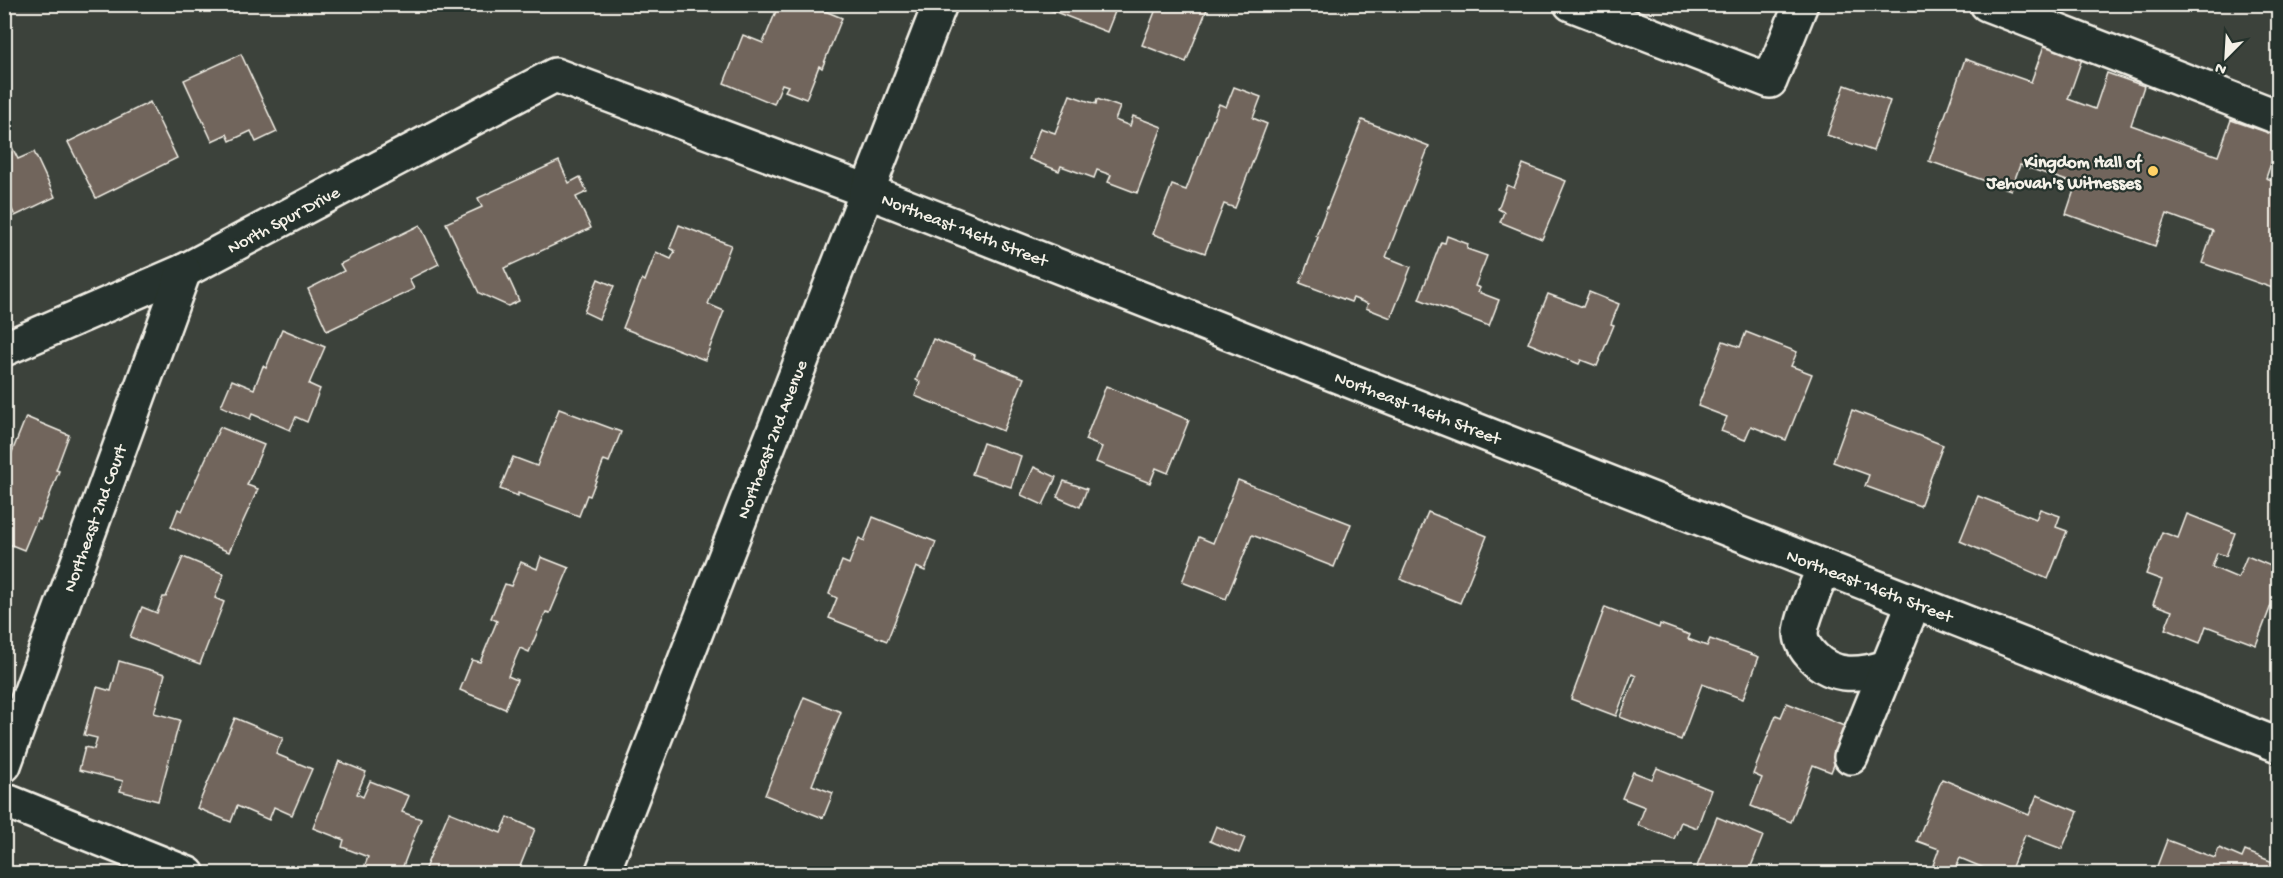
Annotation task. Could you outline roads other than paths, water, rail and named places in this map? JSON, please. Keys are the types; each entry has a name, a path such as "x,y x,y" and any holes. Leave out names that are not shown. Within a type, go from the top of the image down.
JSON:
{"street":[{"name":"Northeast 2nd Avenue","path":"602,873 940,4"},
{"path":"1571,4 1770,81 1801,4"},
{"path":"1988,4 2278,117"},
{"name":"Northeast 146th Street","path":"555,75 867,191 2278,745"},
{"name":"North Spur Drive","path":"4,349 184,271 555,75"},
{"name":"Northeast 2nd Court","path":"4,765 184,271"},
{"path":"1824,567 1801,633 1803,645 1817,662 1830,670 1844,674 1857,674 1887,667"},
{"path":"1851,757 1914,602"},
{"path":"4,800 188,873"}],"place":[{"name":"Kingdom Hall of Jehovah's Witnesses","path":"2153,171"}]}
